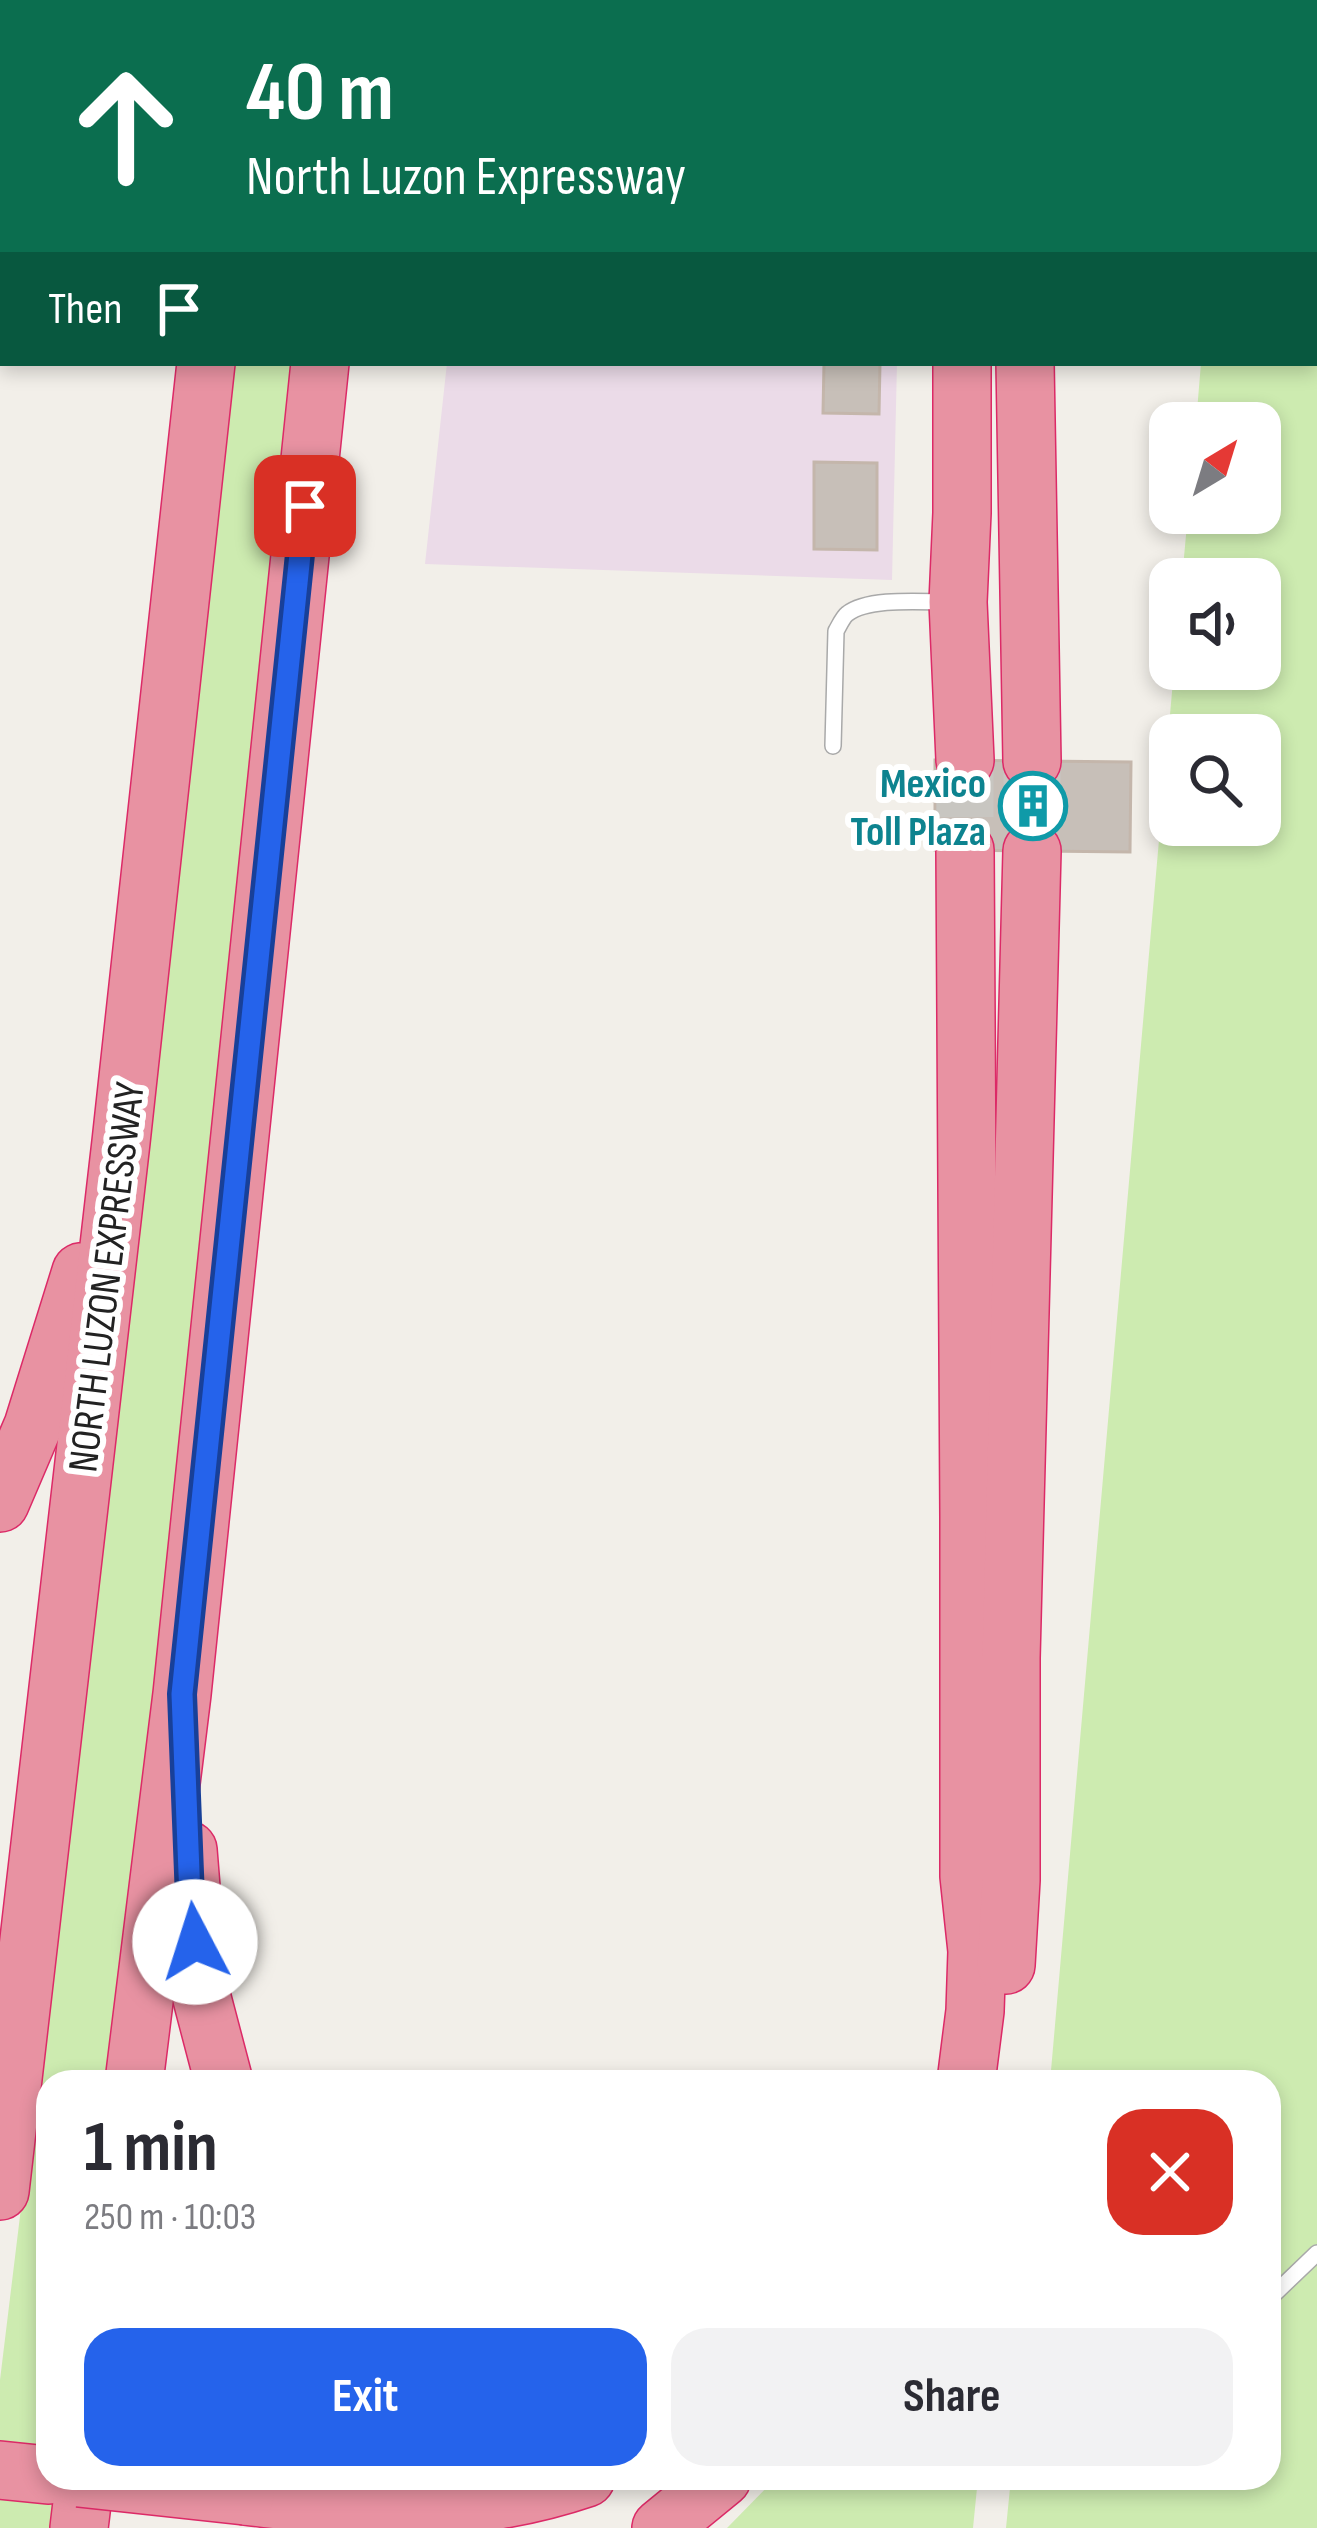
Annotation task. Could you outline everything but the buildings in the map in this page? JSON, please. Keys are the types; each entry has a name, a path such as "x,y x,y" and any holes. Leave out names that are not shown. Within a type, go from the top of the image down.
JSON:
{"highway":[{"name":"NORTH LUZON EXPRESSWAY","path":"0,2191 206,366"},
{"path":"135,2070 182,1694 320,366"},
{"path":"962,366 958,602 965,760"},
{"path":"1025,366 1032,761"},
{"path":"965,850 968,1876 977,1952 968,2070"},
{"path":"999,2070 1004,2044 1011,1880 1011,1658 1032,851"},
{"path":"0,1503 33,1426 121,1142"},
{"path":"182,1694 190,1898 199,1987 221,2070"},
{"path":"932,2070 968,1876"},
{"path":"980,2070 1003,2000"},
{"path":"0,2470 36,2474"},
{"path":"79,2528 81,2490"},
{"path":"191,2490 398,2510 478,2504 546,2490"},
{"path":"661,2528 707,2490"}],"lane":[{"path":"833,746 836,631 845,615 884,603 958,602"},
{"path":"1281,2288 1317,2253"}],"shaded area":[{"path":"447,366 897,366 892,580 425,564"}],"green space":[{"path":"221,366 301,366 116,2070 36,2070"},
{"path":"1201,366 1317,366 1317,2528 1006,2528 1010,2490 1281,2490 1281,2070 1051,2070 1158,846 1281,846 1281,714 1170,714 1172,690 1281,690 1281,558 1184,558 1186,534 1281,534 1281,402 1198,402"},
{"path":"36,2073 36,2490 51,2490 60,2528 0,2528 0,2380"},
{"path":"764,2490 977,2490 973,2528 727,2528"}],"tunnel":[{"path":"965,760 965,850"},
{"path":"1032,761 1032,851"}],"place":[{"name":"Mexico Toll Plaza","path":"1033,806"}],"route":[{"path":"195,1942 182,1694 305,506"}]}
